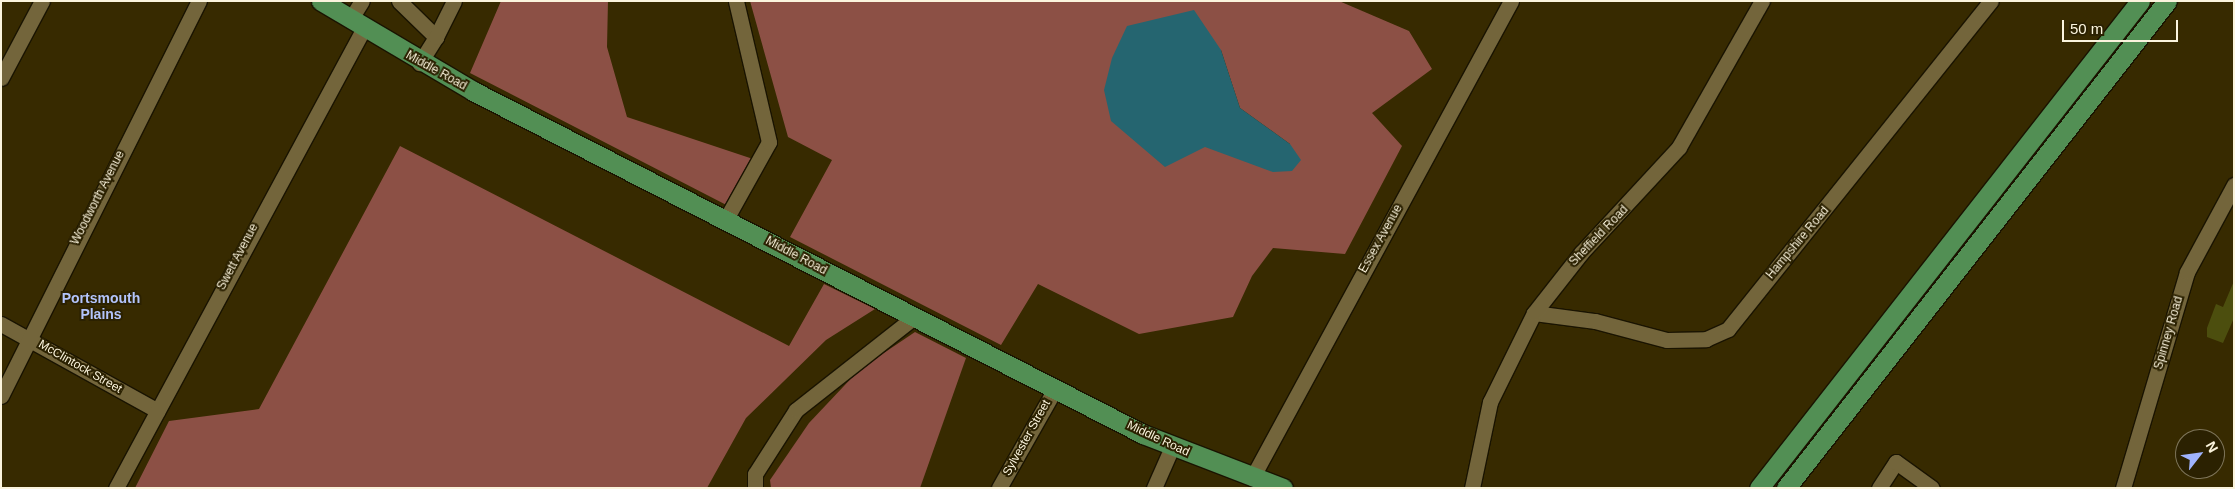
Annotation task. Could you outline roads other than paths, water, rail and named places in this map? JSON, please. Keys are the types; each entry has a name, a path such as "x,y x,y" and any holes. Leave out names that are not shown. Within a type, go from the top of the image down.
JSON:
{"main road":[{"name":"Middle Road","path":"321,1 420,63 1055,389 1172,447 1283,488"},
{"path":"1759,488 2140,1"},
{"path":"1786,488 2167,1"}],"street":[{"path":"1,78 42,1"},
{"name":"Woodworth Avenue","path":"1,396 199,1"},
{"name":"Swett Avenue","path":"116,488 158,411 357,24 362,1"},
{"path":"399,1 436,37"},
{"path":"420,63 436,37 454,1"},
{"path":"726,219 769,142 736,1"},
{"name":"Essex Avenue","path":"1252,478 1511,1"},
{"name":"Sheffield Road","path":"1472,488 1490,402 1534,313 1580,253 1679,147 1762,1"},
{"name":"Hampshire Road","path":"1534,313 1595,321 1667,340 1706,339 1728,329 1991,1"},
{"name":"Spinney Road","path":"2123,488 2188,272 2234,185"},
{"path":"755,488 755,474 796,410 914,317"},
{"name":"McClintock Street","path":"1,324 158,411"},
{"name":"Sylvester Street","path":"999,488 1055,389"},
{"path":"1154,488 1172,447"},
{"path":"1879,488 1896,462 1929,487"}],"water":[{"path":"1194,10 1221,50 1240,108 1290,144 1301,160 1292,171 1273,172 1205,147 1165,167 1111,121 1104,90 1112,58 1127,26"}],"district":[{"name":"Portsmouth Plains","path":"101,306"}]}
